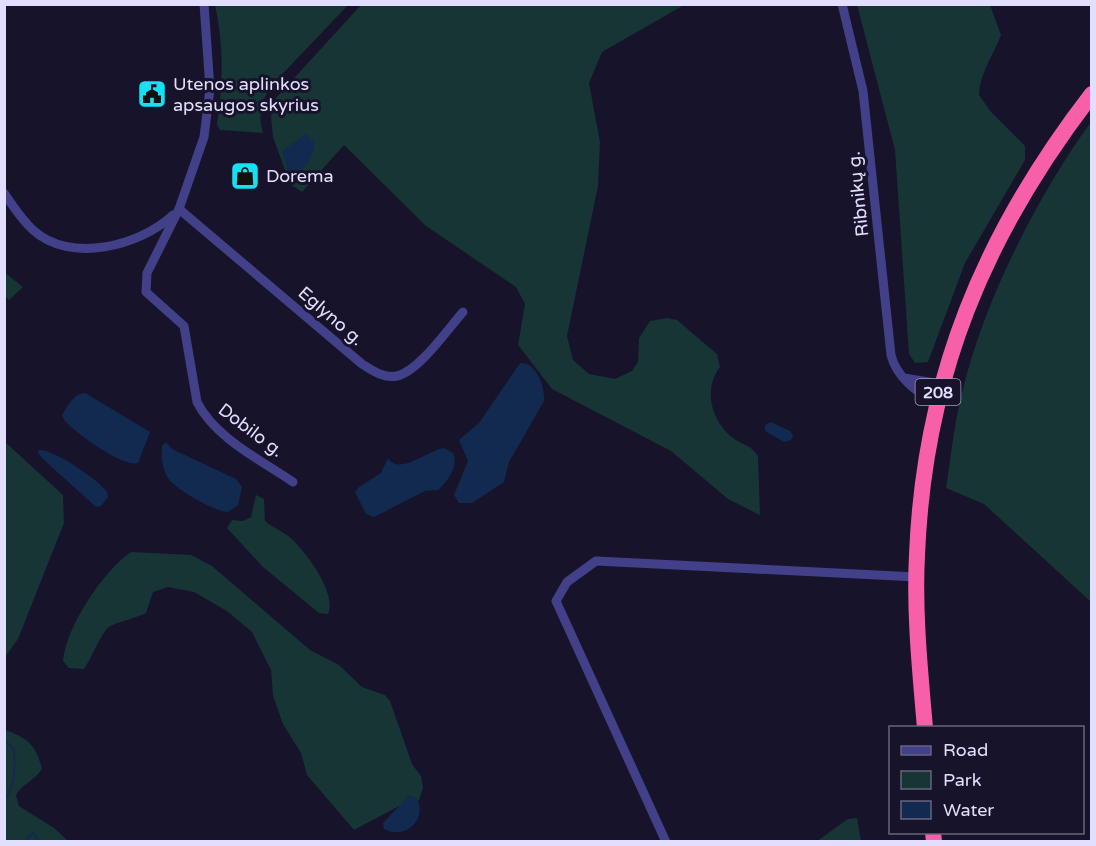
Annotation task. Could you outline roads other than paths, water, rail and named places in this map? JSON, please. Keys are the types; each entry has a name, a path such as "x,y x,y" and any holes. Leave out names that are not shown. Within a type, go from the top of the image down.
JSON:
{"highway":[{"name":"208","path":"925,726 917,577 922,486 940,384 970,302 1001,232 1043,162 1092,94"}],"street":[{"path":"4,193 33,230 59,244 89,248 113,245 140,237 161,227 179,209 202,145 210,89 204,4"},
{"name":"Ribnikų g.","path":"842,4 863,91 891,355 894,365 904,378"},
{"name":"Eglyno g.","path":"179,209 362,364 379,374 395,377 412,369 463,312"},
{"name":"Dobilo g.","path":"179,209 147,273 146,292 184,326 189,340 194,388 203,413 236,442 293,482"},
{"path":"904,378 940,384"},
{"path":"904,378 926,397 936,401"},
{"path":"666,842 556,601 567,582 596,561 917,577"}],"water":[{"path":"306,134 315,143 313,154 304,168 290,177 282,151"},
{"path":"520,363 531,367 539,376 544,401 509,462 504,482 472,503 459,503 454,495 468,461 459,440 479,423"},
{"path":"85,393 150,432 138,463 131,463 111,455 89,441 65,421 62,415 69,404 78,395"},
{"path":"771,422 790,431 793,435 791,440 784,442 765,431 765,425"},
{"path":"166,442 172,449 236,479 242,487 238,505 228,512 222,511 196,499 172,483 162,462 162,446"},
{"path":"444,448 453,453 455,463 449,478 438,490 425,491 374,517 366,514 355,492 381,473 388,458 393,463 406,464"},
{"path":"39,450 64,459 102,487 108,497 101,506 96,507 43,459 38,453"},
{"path":"409,796 416,798 419,806 417,820 413,826 400,832 384,829 383,823"}],"waterway":[{"path":"4,739 14,749 15,762 13,782 4,800"},
{"path":"4,828 5,842"},
{"path":"26,842 33,833 40,842"}],"place":[{"name":"Utenos aplinkos apsaugos skyrius","path":"152,94"},
{"name":"Dorema","path":"245,176"}]}
